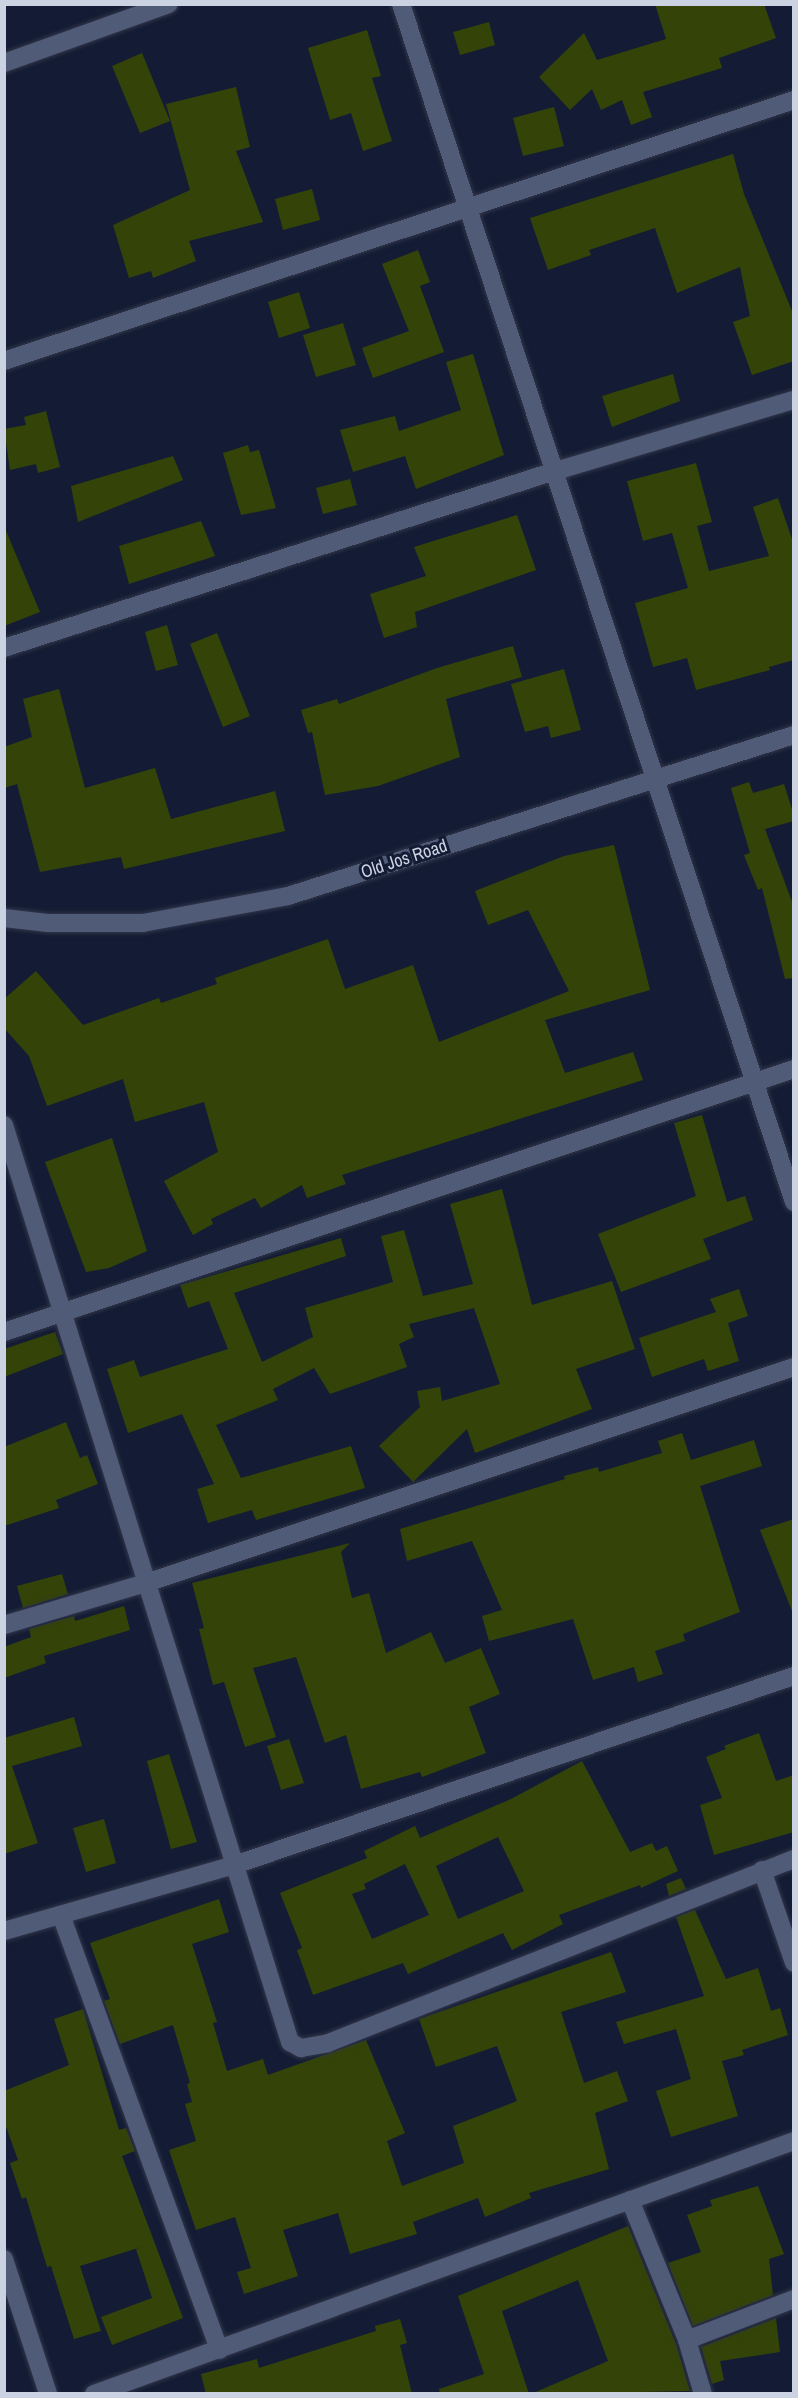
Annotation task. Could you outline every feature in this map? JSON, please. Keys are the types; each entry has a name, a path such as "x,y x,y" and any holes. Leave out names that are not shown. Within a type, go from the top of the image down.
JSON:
{"street":[{"path":"4,63 169,4"},
{"path":"401,4 552,472 794,1202"},
{"path":"4,361 465,206 794,100"},
{"path":"4,648 552,472 794,400"},
{"name":"Old Jos Road","path":"4,918 48,924 142,923 227,910 288,896 794,735"},
{"path":"4,1332 794,1069"},
{"path":"4,1125 9,1155 63,1311 149,1582 237,1864 282,2026 290,2042 301,2048 328,2043 794,1859"},
{"path":"4,1625 149,1582 794,1367"},
{"path":"4,1931 237,1864 794,1676"},
{"path":"762,1870 794,1963"},
{"path":"61,1915 219,2350"},
{"path":"94,2394 794,2141"},
{"path":"630,2200 687,2340 703,2394"},
{"path":"4,2259 48,2394"},
{"path":"687,2340 794,2299"}],"building":[{"path":"655,4 764,4 776,38 719,58 722,68 643,92 652,117 631,125 622,100 601,110 592,89 570,110 539,77 584,33 597,60 666,39"},
{"path":"489,22 495,45 460,55 453,32"},
{"path":"367,30 381,76 372,78 392,141 363,151 351,113 330,120 308,48"},
{"path":"142,53 170,121 140,133 112,66"},
{"path":"236,87 250,147 236,151 263,222 189,241 196,261 153,278 151,271 129,278 113,225 190,190 166,104"},
{"path":"554,107 564,146 523,156 513,118"},
{"path":"733,154 744,194 794,316 794,361 752,375 733,322 750,316 740,267 677,293 655,228 589,250 591,255 548,270 530,218"},
{"path":"312,189 320,220 283,230 275,199"},
{"path":"418,250 430,282 420,286 444,352 373,378 362,348 409,331 382,264"},
{"path":"299,292 310,328 279,338 268,302"},
{"path":"343,323 356,365 316,377 303,335"},
{"path":"473,354 504,455 416,489 405,456 353,472 340,430 395,416 399,431 461,410 446,362"},
{"path":"673,374 680,401 612,427 602,396"},
{"path":"46,411 60,467 38,473 36,464 10,470 4,429 26,425 24,417"},
{"path":"248,445 250,452 259,450 276,508 241,515 223,453"},
{"path":"173,456 183,480 78,522 71,486"},
{"path":"696,463 712,522 697,526 709,571 769,556 753,507 778,498 794,545 794,660 769,667 770,670 696,690 687,658 653,667 635,603 688,588 672,533 643,541 627,481"},
{"path":"350,479 357,505 323,514 316,488"},
{"path":"517,515 536,570 415,612 417,627 384,638 370,594 426,576 414,547"},
{"path":"201,521 215,556 129,584 119,546"},
{"path":"4,526 40,612 4,626"},
{"path":"167,625 178,665 156,671 145,632"},
{"path":"217,633 250,716 223,727 190,644"},
{"path":"513,646 522,677 446,699 460,757 378,786 325,795 312,732 308,733 301,710 337,699 339,704 437,668"},
{"path":"564,669 581,730 551,738 548,726 525,732 511,684"},
{"path":"59,689 85,788 155,768 171,819 275,791 285,831 124,869 121,857 40,872 17,784 4,788 4,747 32,737 23,699"},
{"path":"749,782 753,793 784,784 794,816 794,821 765,829 794,907 794,978 785,979 762,888 758,890 744,855 750,853 731,788"},
{"path":"614,845 650,990 545,1020 565,1073 633,1052 643,1080 342,1175 346,1184 307,1198 302,1185 261,1208 255,1198 211,1219 213,1224 193,1235 164,1181 218,1152 204,1102 135,1122 123,1079 47,1106 29,1056 4,1028 4,999 36,971 83,1025 159,998 161,1003 217,984 215,978 328,939 345,989 413,965 439,1042 569,991 528,910 488,925 475,891 564,856"},
{"path":"702,1115 727,1202 745,1196 753,1220 703,1239 711,1259 621,1292 598,1234 696,1196 674,1123"},
{"path":"112,1138 147,1251 109,1268 86,1272 45,1162"},
{"path":"502,1189 532,1305 612,1281 635,1349 576,1369 592,1409 475,1453 467,1429 413,1482 379,1446 420,1407 417,1391 440,1387 442,1401 500,1384 474,1308 409,1324 414,1337 399,1344 407,1367 330,1394 314,1368 273,1389 278,1400 216,1425 241,1478 351,1446 365,1488 256,1520 252,1510 208,1523 197,1489 214,1484 182,1414 128,1433 107,1369 134,1360 140,1377 228,1349 209,1301 188,1308 180,1285 341,1238 346,1256 234,1293 262,1362 313,1337 305,1308 393,1282 381,1236 404,1230 423,1296 473,1284 450,1204"},
{"path":"739,1289 748,1316 728,1323 739,1361 708,1371 704,1359 652,1377 639,1338 716,1312 710,1299"},
{"path":"55,1332 63,1354 4,1377 4,1349"},
{"path":"66,1422 80,1458 87,1455 98,1484 56,1500 59,1508 4,1526 4,1447"},
{"path":"682,1433 691,1460 754,1440 762,1466 700,1486 740,1612 683,1634 685,1641 655,1651 663,1674 638,1682 634,1667 593,1680 573,1619 489,1641 482,1616 502,1610 472,1541 407,1561 400,1529 565,1479 564,1476 598,1467 599,1472 662,1453 658,1441"},
{"path":"794,1519 794,1611 792,1611 760,1530"},
{"path":"350,1543 341,1552 352,1598 369,1593 386,1653 431,1632 445,1663 481,1648 500,1694 469,1707 486,1753 422,1777 420,1772 361,1789 346,1735 325,1743 296,1657 253,1668 276,1737 245,1747 224,1682 213,1685 199,1629 204,1628 192,1583"},
{"path":"62,1574 68,1594 23,1608 17,1586"},
{"path":"124,1606 130,1630 44,1656 46,1663 4,1678 4,1647 31,1637 29,1629 74,1616 75,1621"},
{"path":"74,1717 82,1746 12,1766 38,1843 4,1854 4,1738"},
{"path":"759,1733 776,1781 794,1775 794,1832 714,1855 700,1805 722,1798 706,1757 726,1749 724,1746"},
{"path":"289,1739 304,1783 281,1790 267,1746"},
{"path":"169,1754 197,1842 171,1849 147,1761"},
{"path":"582,1761 630,1852 652,1843 656,1851 667,1846 678,1871 641,1888 640,1885 559,1915 563,1924 512,1950 503,1933 408,1974 403,1963 313,1995 297,1950 302,1948 280,1893 367,1858 364,1851 415,1826 420,1838 511,1799","holes":["498,1837 524,1891 458,1919 436,1866","405,1864 429,1915 372,1939 352,1894 366,1889 364,1884"]},
{"path":"104,1819 116,1863 86,1872 73,1828"},
{"path":"681,1878 686,1889 669,1896 666,1884"},
{"path":"219,1899 229,1932 192,1944 217,2022 213,2023 227,2071 263,2059 268,2075 366,2040 405,2133 387,2141 402,2186 464,2163 453,2126 517,2101 497,2046 436,2067 419,2019 611,1952 626,1992 561,2012 584,2083 617,2071 628,2101 595,2113 609,2169 529,2193 531,2198 485,2217 478,2198 413,2222 417,2234 350,2254 338,2213 283,2230 298,2276 244,2294 237,2272 251,2268 235,2217 196,2230 169,2150 196,2141 185,2104 192,2102 187,2084 190,2083 173,2025 120,2044 104,2001 110,1999 90,1943"},
{"path":"695,1910 726,1979 758,1968 771,2011 780,2008 788,2035 742,2050 744,2055 722,2061 738,2116 671,2137 656,2091 691,2079 676,2029 624,2044 616,2022 704,1996 676,1917"},
{"path":"83,2009 119,2130 126,2128 135,2151 122,2156 183,2318 112,2345 101,2317 152,2298 136,2249 148,2245 80,2266 101,2331 74,2339 51,2266 47,2267 26,2197 22,2199 10,2163 18,2160 4,2121 4,2091 69,2065 54,2019"},
{"path":"758,2186 784,2254 769,2259 773,2295 693,2326 668,2263 701,2252 687,2215 712,2206 710,2200"},
{"path":"628,2226 676,2344 690,2391 531,2394 608,2361 578,2280 502,2311 529,2394 440,2394 439,2389 484,2374 458,2296"},
{"path":"776,2318 780,2352 720,2361 724,2380 712,2384 701,2347"},
{"path":"400,2319 407,2343 400,2345 412,2394 206,2394 201,2374 257,2359 259,2368 376,2331 375,2326"}]}
